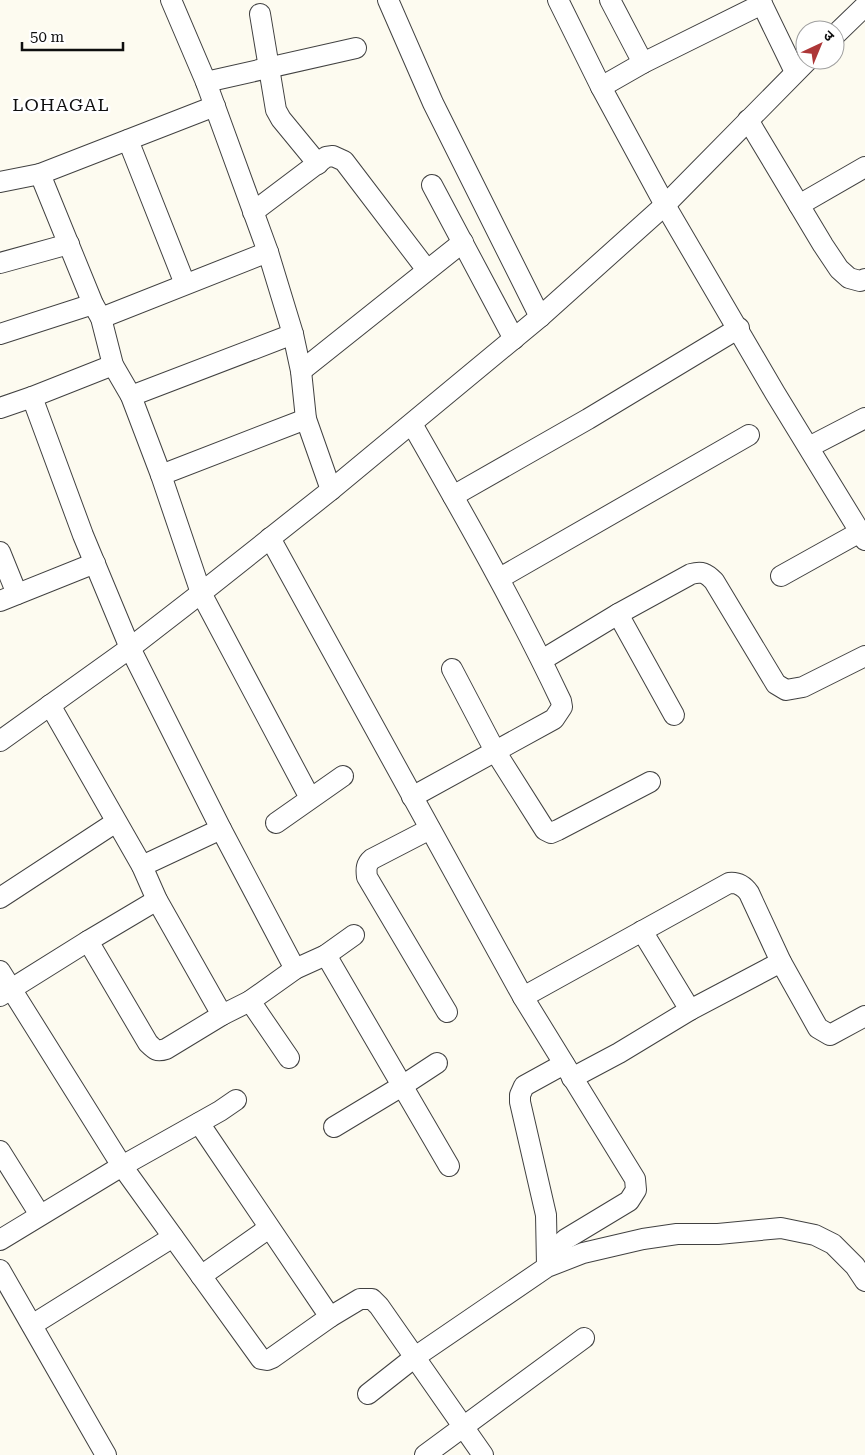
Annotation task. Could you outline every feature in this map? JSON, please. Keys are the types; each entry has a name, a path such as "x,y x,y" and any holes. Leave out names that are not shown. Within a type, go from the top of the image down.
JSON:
{"street":[{"path":"171,0 206,82 268,252 294,334 302,371 306,419 331,490"},
{"path":"388,0 433,103 540,317"},
{"path":"558,0 601,87 665,205 775,393 862,536 781,576"},
{"path":"610,0 643,63"},
{"path":"601,87 761,2 795,55"},
{"path":"845,25 865,6"},
{"path":"260,14 276,110 281,119 318,164"},
{"path":"206,82 356,48"},
{"path":"0,741 130,648 201,593 331,490 514,339 665,205 798,70"},
{"path":"0,182 40,174 214,106"},
{"path":"748,120 839,269 849,278 860,281 865,279"},
{"path":"128,140 185,284"},
{"path":"253,212 326,157 333,156 344,161 427,270"},
{"path":"799,205 865,167"},
{"path":"40,174 97,311 113,365 131,396 161,475 201,593 310,798"},
{"path":"432,185 514,339"},
{"path":"302,371 463,242"},
{"path":"0,263 69,244"},
{"path":"0,334 97,311 185,284 268,252"},
{"path":"453,496 588,419 738,328"},
{"path":"131,396 294,334"},
{"path":"0,408 113,365"},
{"path":"32,397 95,563 130,648 221,829 295,969"},
{"path":"809,447 865,418"},
{"path":"161,475 306,419"},
{"path":"412,424 500,578 542,660 562,707 554,719 412,797"},
{"path":"500,578 749,435"},
{"path":"270,538 523,998 634,1179 636,1190 628,1201 566,1239 547,1262 415,1357 368,1394"},
{"path":"0,552 9,597 95,563"},
{"path":"542,660 618,614 699,571 706,573 714,581 776,684 786,690 803,687 865,656"},
{"path":"618,614 674,714"},
{"path":"452,669 495,750 545,830 551,833 650,782"},
{"path":"50,706 142,866 157,900 222,1015"},
{"path":"276,823 343,776"},
{"path":"0,898 116,822"},
{"path":"142,866 221,829"},
{"path":"430,829 372,859 366,868 367,877 447,1012"},
{"path":"523,998 729,883 735,882 749,893 781,962 818,1028 830,1035 865,1016"},
{"path":"5,993 157,900"},
{"path":"642,931 690,1010"},
{"path":"88,941 148,1043 159,1051 166,1049 222,1015 250,1001 295,969 326,955 354,935"},
{"path":"326,955 449,1166"},
{"path":"547,1262 546,1216 539,1177 520,1102 520,1095 524,1086 619,1053 690,1010 781,962"},
{"path":"0,971 5,993 122,1166 262,1359 272,1358 330,1317 360,1299 372,1299 379,1306 483,1455"},
{"path":"250,1001 289,1058"},
{"path":"334,1127 438,1063"},
{"path":"0,1240 236,1100"},
{"path":"199,1123 330,1317"},
{"path":"0,1151 40,1215"},
{"path":"201,1276 269,1228"},
{"path":"547,1262 643,1239 677,1234 718,1234 781,1228 815,1235 832,1244 855,1266 865,1281"},
{"path":"32,1325 173,1237"},
{"path":"0,1270 32,1325 97,1452"},
{"path":"425,1455 584,1338"}],"district":[{"name":"LOHAGAL","path":"61,105"}]}
